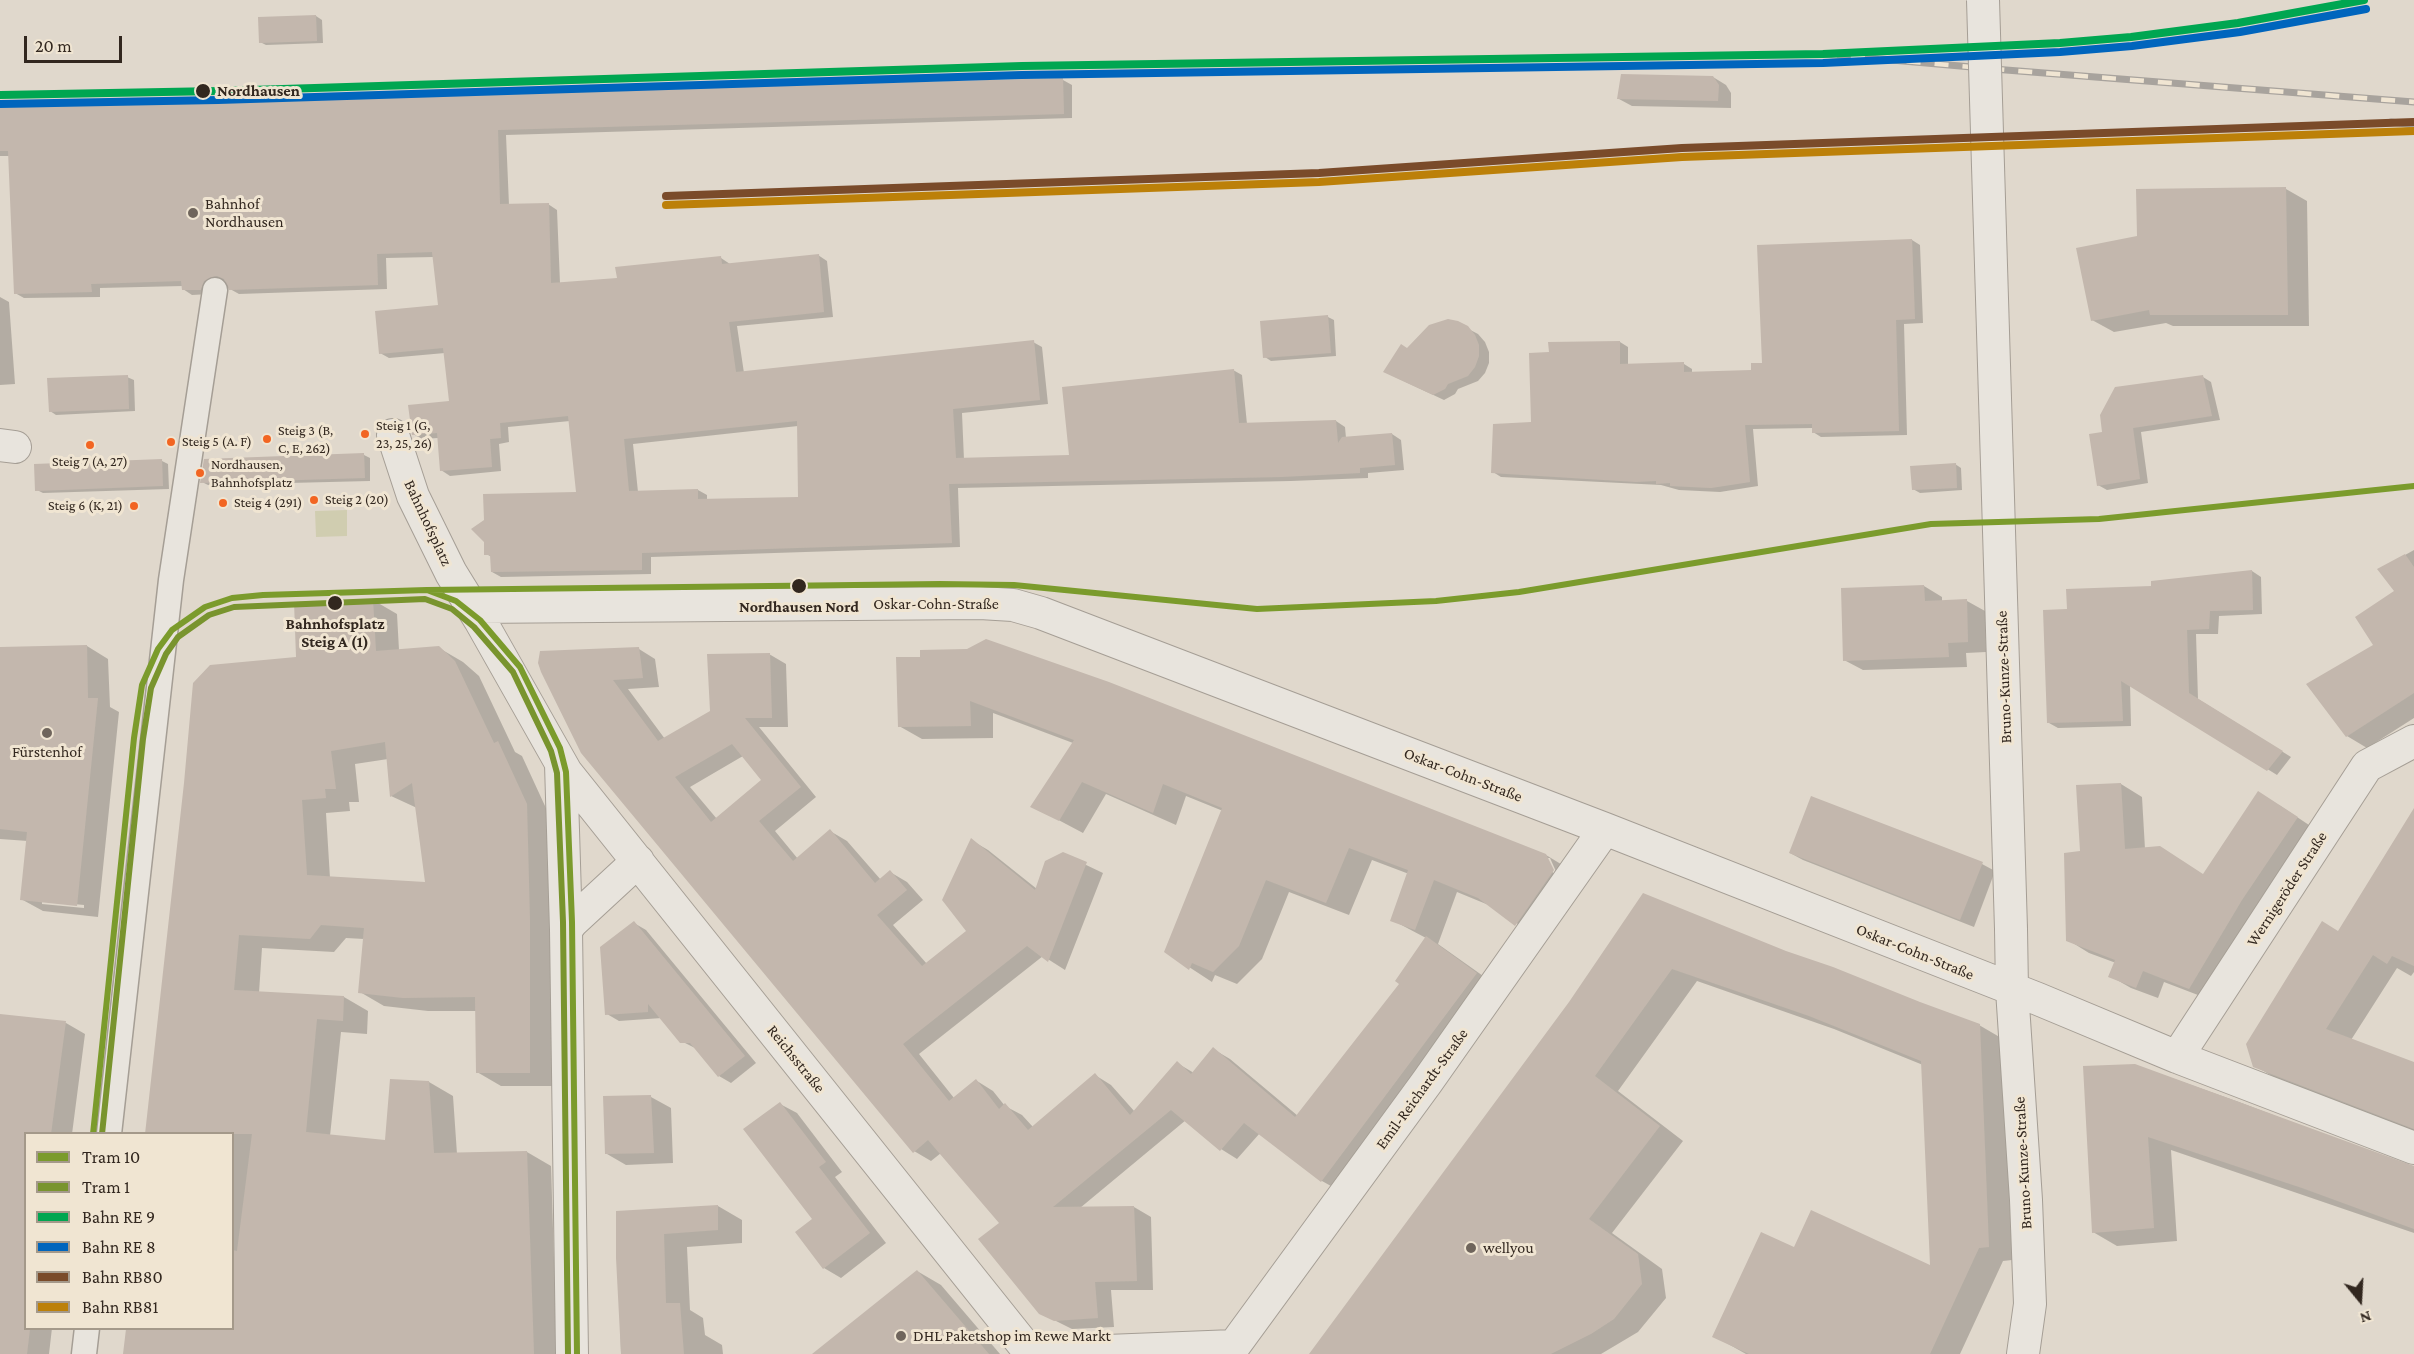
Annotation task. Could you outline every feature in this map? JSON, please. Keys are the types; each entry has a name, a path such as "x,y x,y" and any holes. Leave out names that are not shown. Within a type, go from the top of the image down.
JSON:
{"street":[{"name":"Bruno-Kunze-Straße","path":"1983,0 2012,990 2031,1304 2023,1354"},
{"path":"109,1132 171,580 215,290"},
{"name":"Bahnhofsplatz","path":"393,435 413,496 451,573 561,764"},
{"name":"Oskar-Cohn-Straße","path":"472,607 1013,605 1063,621 1605,829 2038,999 2177,1057 2414,1148"},
{"name":"Wernigeröder Straße","path":"2177,1057 2367,766 2414,741"},
{"path":"561,764 566,930 572,1354"},
{"name":"Reichsstraße","path":"561,764 1031,1354"},
{"name":"Emil-Reichardt-Straße","path":"1235,1350 1605,829"},
{"path":"566,930 638,861"},
{"path":"84,1354 87,1330"},
{"path":"1031,1354 1235,1350"}],"shaded area":[{"path":"347,510 347,536 316,537 315,511"}],"building":[{"path":"316,15 317,41 259,43 258,17"},
{"path":"1621,74 1713,76 1719,85 1718,101 1617,99"},
{"path":"1063,78 1064,114 498,130 500,204 549,203 551,283 617,278 615,267 721,256 722,264 819,254 824,312 729,322 736,372 1034,340 1040,400 953,409 956,458 1069,455 1062,387 1234,369 1239,423 1336,420 1338,443 1342,437 1392,433 1395,465 1360,468 1360,473 1281,477 949,484 952,543 642,553 642,570 491,572 490,555 484,555 484,542 471,529 484,520 483,494 576,492 568,416 500,423 501,438 490,439 492,467 440,471 437,433 412,435 408,405 449,401 443,348 379,354 375,311 438,305 432,252 377,254 378,285 229,290 224,279 217,276 204,281 201,290 182,290 181,281 91,284 92,292 14,294 8,151 0,151 0,106","holes":["797,421 798,497 698,499 698,489 629,491 624,439"]},
{"path":"2286,187 2288,315 2150,315 2149,310 2091,321 2076,248 2137,236 2136,189"},
{"path":"1912,239 1915,319 1896,320 1899,431 1812,433 1812,424 1745,425 1750,482 1711,488 1670,486 1670,483 1656,484 1656,481 1636,482 1491,473 1493,424 1531,422 1529,353 1549,352 1548,342 1620,341 1620,364 1684,362 1684,372 1751,370 1751,363 1762,363 1757,245"},
{"path":"1328,315 1331,353 1263,358 1260,321"},
{"path":"1448,319 1468,326 1479,345 1479,356 1468,376 1448,384 1445,389 1433,395 1383,372 1401,344 1407,348 1429,325"},
{"path":"128,375 129,409 49,412 47,378"},
{"path":"2203,375 2212,416 2133,428 2140,479 2097,486 2089,434 2102,432 2100,415 2115,387"},
{"path":"364,453 365,478 200,483 204,459"},
{"path":"162,459 163,486 35,491 34,464"},
{"path":"1956,463 1957,488 1912,490 1910,466"},
{"path":"2405,554 2414,567 2414,693 2346,737 2306,684 2373,645 2355,617 2394,591 2377,569"},
{"path":"2252,570 2253,610 2210,611 2209,629 2187,630 2189,693 2283,751 2267,771 2121,681 2123,721 2047,723 2043,610 2067,609 2066,589 2151,586 2151,581"},
{"path":"1924,585 1925,601 1967,599 1968,642 1948,643 1949,657 1843,661 1841,588"},
{"path":"373,599 376,651 439,646 455,661 494,743 498,741 527,804 530,1073 476,1073 475,997 403,998 358,993 364,928 321,925 310,939 239,935 234,990 344,996 343,1021 317,1019 306,1132 385,1140 390,1079 429,1081 434,1153 527,1151 534,1354 123,1354 126,1330 234,1330 234,1250 237,1251 252,1134 145,1132 193,683 210,665 296,657 294,602","holes":["385,742 390,797 412,783 425,882 307,875 302,800 326,798 325,789 336,789 331,751"]},
{"path":"986,639 1109,682 1546,854 1554,870 1515,926 1478,898 1434,880 1415,930 1390,921 1408,870 1349,848 1326,903 1266,880 1239,946 1213,972 1192,963 1189,970 1164,952 1222,808 1163,784 1153,813 1082,782 1059,821 1030,807 1074,740 970,701 971,726 898,727 896,657 920,657 920,650 967,649"},
{"path":"87,645 88,698 98,698 77,906 20,900 27,832 0,829 0,647"},
{"path":"639,647 643,678 613,680 658,741 710,711 707,654 770,653 772,718 745,718 801,787 759,821 793,861 830,829 875,883 890,870 907,890 877,915 922,966 966,931 942,900 971,838 1035,890 1045,861 1063,852 1087,862 1048,962 1027,946 903,1044 949,1101 976,1079 999,1109 1005,1103 1028,1130 1095,1073 1130,1115 1177,1061 1191,1074 1213,1047 1295,1117 1399,984 1395,981 1426,936 1477,973 1321,1182 1244,1123 1220,1151 1171,1110 1053,1207 1134,1206 1137,1281 1095,1282 1098,1318 1054,1321 1039,1314 978,1239 999,1223 928,1140 913,1153 581,753 541,672 538,663 540,651","holes":["732,744 761,780 711,822 675,777"]},
{"path":"2121,783 2125,849 2160,846 2203,874 2258,791 2298,817 2242,900 2189,989 2143,971 2136,988 2108,977 2115,960 2066,941 2064,853 2080,851 2076,785"},
{"path":"1811,796 1983,862 1960,920 1789,853"},
{"path":"2414,808 2414,966 2392,956 2387,964 2373,955 2326,1029 2414,1062 2414,1129 2253,1067 2246,1044 2322,921 2338,931"},
{"path":"1643,893 1786,951 1980,1024 1989,1247 1979,1248 1930,1354 1749,1354 1712,1337 1761,1232 1794,1247 1811,1210 1930,1265 1921,1061 1809,1016 1672,969 1595,1076 1660,1126 1589,1219 1638,1254 1642,1284 1614,1319 1591,1334 1551,1354 1309,1354 1569,1002"},
{"path":"634,921 745,1056 718,1077 690,1043 680,1043 648,1004 648,1012 605,1015 600,947"},
{"path":"0,1014 66,1021 51,1132 24,1132 24,1330 30,1330 27,1354 0,1354"},
{"path":"2135,1064 2414,1166 2414,1229 2302,1188 2148,1137 2154,1228 2092,1233 2083,1066"},
{"path":"651,1095 654,1153 605,1154 603,1096"},
{"path":"780,1102 826,1162 819,1167 870,1233 823,1269 795,1232 812,1219 743,1129"},
{"path":"718,1205 718,1230 664,1234 666,1303 680,1303 684,1354 621,1354 616,1211"},
{"path":"917,1270 989,1354 812,1354"}],"railway":[{"path":"1823,54 2414,102"},
{"path":"2391,122 2414,125"}],"tram line":[{"name":"10","path":"93,1132 134,738 142,685 158,649 172,630 205,607 232,598 427,590 940,584 1014,585 1257,609 1436,601 1519,592 1931,524 2099,519 2414,486"},
{"name":"10","path":"427,590 456,601 480,620 520,667 560,748 566,772 572,922 577,1354"},
{"name":"1","path":"102,1132 143,739 151,688 166,654 178,637 209,615 234,607 425,599 452,609 474,627 513,672 551,751 557,773 563,922 568,1354"}],"transit line":[{"path":"0,95 218,91 1022,66 1823,54 2060,43 2131,37 2238,23 2364,0"},
{"path":"0,104 218,100 1022,75 1823,63 2060,52 2132,46 2240,32 2366,9"}],"rail line":[{"name":"RB80","path":"666,196 1319,173 1682,148 2414,122"},
{"name":"RB81","path":"666,205 1319,182 1682,157 2414,131"}],"place":[{"name":"Nordhausen","path":"203,91"},
{"name":"Bahnhof Nordhausen","path":"193,213"},
{"name":"Steig 1 (G, 23, 25, 26)","path":"365,434"},
{"name":"Steig 3 (B, C, E, 262)","path":"267,439"},
{"name":"Steig 5 (A. F)","path":"171,442"},
{"name":"Steig 7 (A, 27)","path":"90,445"},
{"name":"Nordhausen, Bahnhofsplatz","path":"200,473"},
{"name":"Steig 2 (20)","path":"314,500"},
{"name":"Steig 4 (291)","path":"223,503"},
{"name":"Steig 6 (K, 21)","path":"134,506"},
{"name":"Nordhausen Nord","path":"799,586"},
{"name":"Bahnhofsplatz Steig A (1)","path":"335,603"},
{"name":"Fürstenhof","path":"47,733"},
{"name":"wellyou","path":"1471,1248"},
{"name":"DHL Paketshop im Rewe Markt","path":"901,1336"}]}
